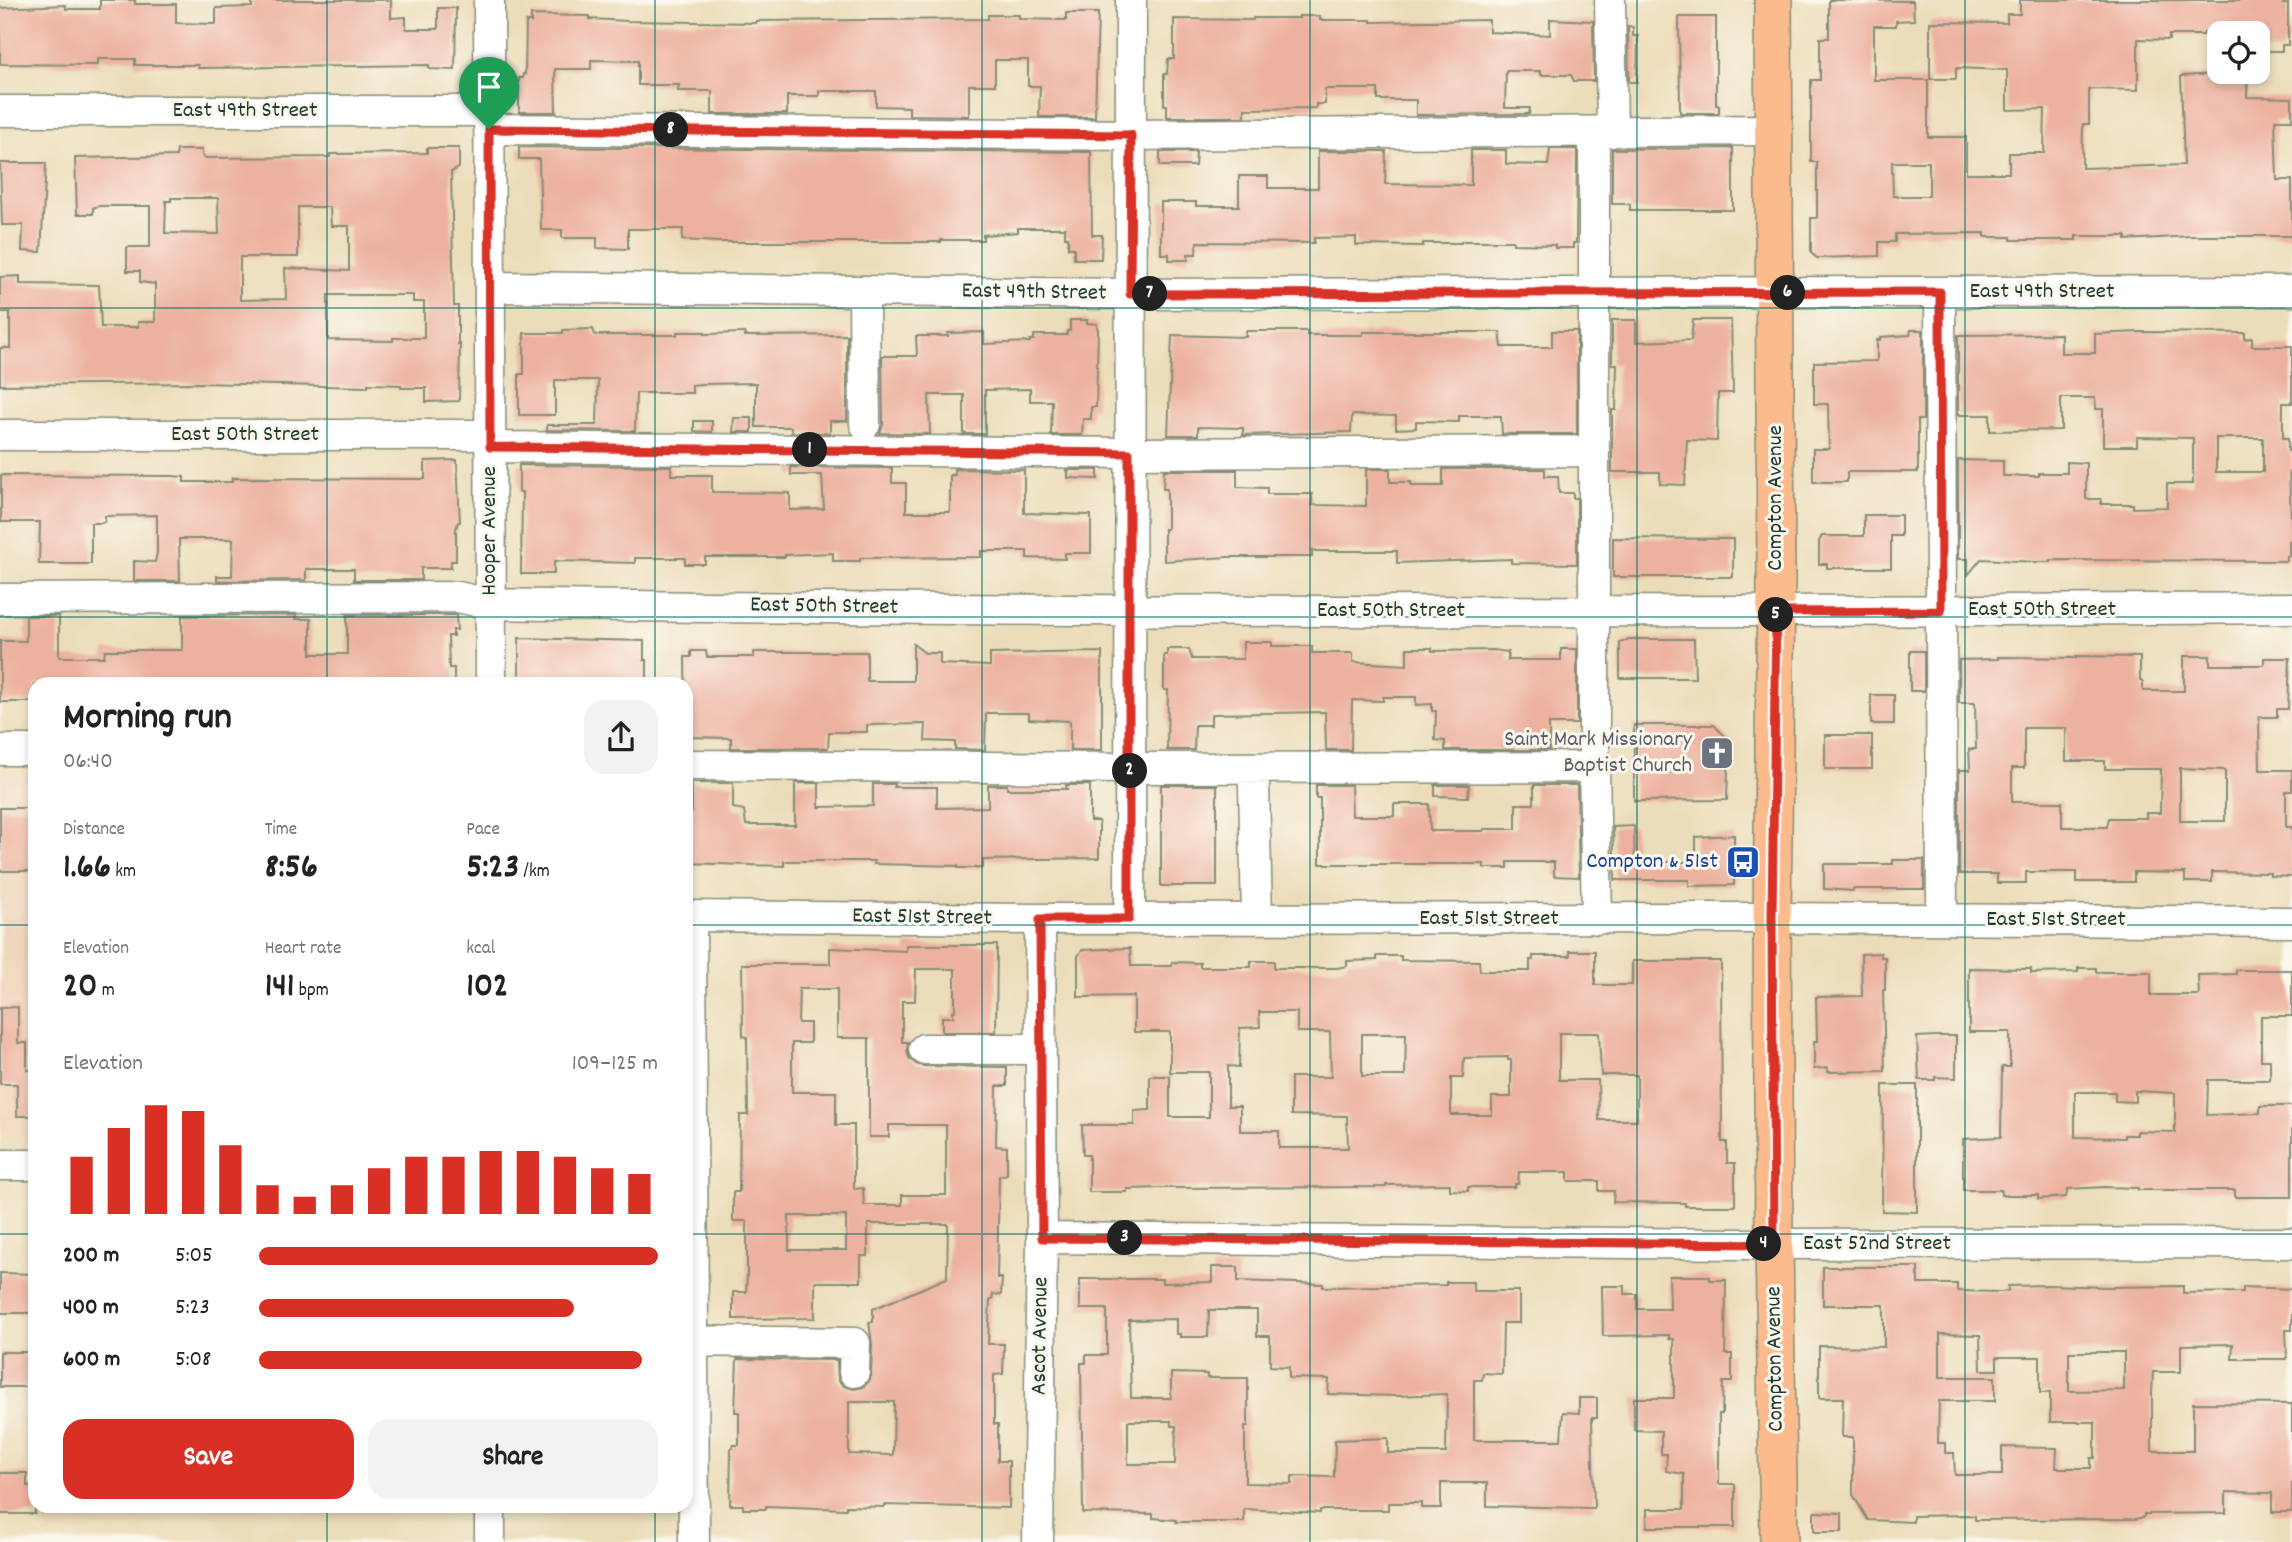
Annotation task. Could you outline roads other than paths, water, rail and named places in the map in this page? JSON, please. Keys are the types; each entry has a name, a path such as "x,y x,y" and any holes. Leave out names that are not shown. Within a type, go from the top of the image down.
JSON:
{"main road":[{"name":"Compton Avenue","path":"1773,0 1776,612 1772,918 1779,1542"}],"street":[{"name":"Hooper Avenue","path":"489,0 491,677"},
{"path":"1129,919 1131,0"},
{"path":"1597,919 1594,767 1594,293 1610,0"},
{"name":"East 49th Street","path":"0,111 1131,135 1774,130"},
{"name":"East 49th Street","path":"490,287 1130,294 2292,291"},
{"path":"864,291 864,424"},
{"path":"1940,292 1942,919"},
{"name":"East 50th Street","path":"0,435 1129,453 1594,451"},
{"name":"East 50th Street","path":"0,599 458,597 491,604 1129,610 1776,612 2292,608"},
{"path":"0,750 28,750"},
{"path":"693,765 1594,767"},
{"path":"1254,785 1257,919"},
{"name":"East 51st Street","path":"693,916 2292,922"},
{"name":"Ascot Avenue","path":"1038,1542 1042,1238 1040,919"},
{"path":"924,1049 1041,1049"},
{"path":"0,1165 28,1165"},
{"name":"East 52nd Street","path":"1042,1238 1774,1244 2292,1243"},
{"path":"693,1341 855,1343 854,1372"},
{"path":"693,1492 694,1542"},
{"path":"490,1513 491,1542"}],"place":[{"name":"Saint Mark Missionary Baptist Church","path":"1717,753"},
{"name":"Compton & 51st","path":"1743,862"}]}
